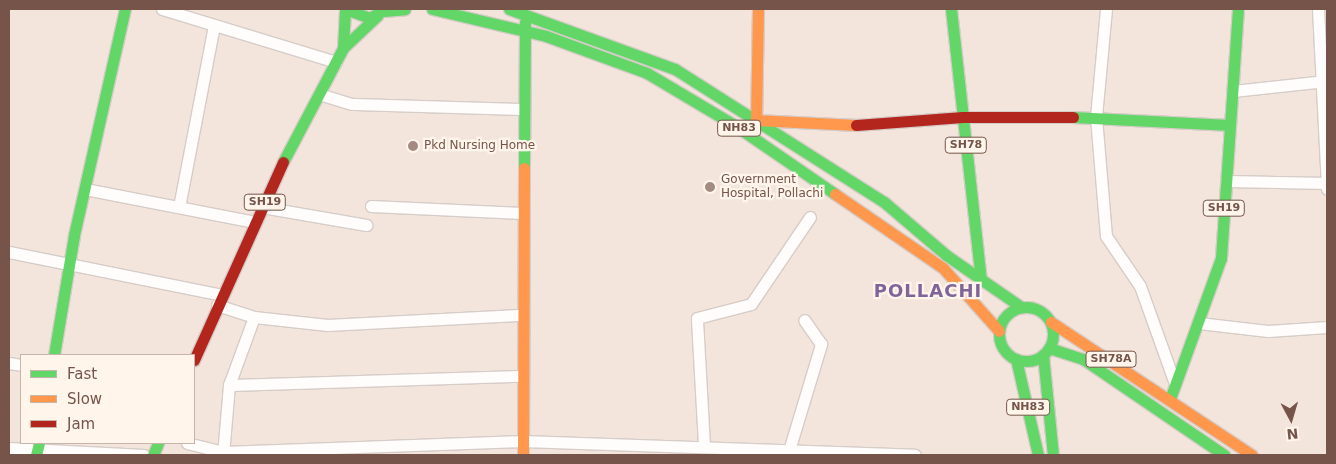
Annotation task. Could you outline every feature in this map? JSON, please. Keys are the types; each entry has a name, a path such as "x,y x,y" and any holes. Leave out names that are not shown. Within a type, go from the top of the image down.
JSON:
{"main road":[{"path":"54,354 70,262 125,9"},
{"path":"343,48 346,9 360,17 405,9"},
{"name":"NH83","path":"432,9 524,30 647,72 736,126 943,268 999,331 1002,348 1016,359 1038,455"},
{"name":"NH83","path":"509,9 526,11 649,56 756,120 884,202 981,281 1021,307 1038,309 1050,322 1046,352 1053,455"},
{"path":"758,9 756,120 867,126 964,117 1096,117 1230,125"},
{"name":"SH78","path":"951,9 981,281"},
{"name":"SH19","path":"1173,394 1221,258 1238,9"},
{"path":"524,455 522,213 524,30 526,11"},
{"name":"SH19","path":"195,358 262,207 343,48 382,12"},
{"path":"999,331 1006,315 1021,307"},
{"name":"SH78A","path":"1050,322 1173,394 1252,455"},
{"path":"1016,359 1046,352 1083,360 1224,455"}],"street":[{"path":"162,9 336,62"},
{"path":"1106,9 1096,117 1106,236 1140,286 1173,394"},
{"path":"1318,9 1324,81 1327,189"},
{"path":"179,207 214,25"},
{"path":"1233,91 1324,81"},
{"path":"320,94 352,104 523,109"},
{"path":"1226,181 1327,183"},
{"path":"85,189 255,222"},
{"path":"371,206 522,213"},
{"path":"262,207 366,225"},
{"path":"704,445 697,318 751,304 810,217"},
{"path":"9,252 70,262 220,300 254,317 328,325 522,315"},
{"path":"223,453 229,385 254,317"},
{"path":"790,447 821,344 804,320"},
{"path":"1199,323 1268,331 1327,327"},
{"path":"229,385 522,376"},
{"path":"191,444 223,453 523,441 790,447 915,455"},
{"path":"9,448 144,455"}],"shaded area":[{"path":"9,9 1327,9 1327,455 9,455"}],"traffic: fast":[{"path":"54,354 74,235 125,9"},
{"path":"343,48 345,9"},
{"path":"346,9 369,18 386,9"},
{"path":"384,11 405,9"},
{"path":"432,9 546,36 647,73 736,126 835,194"},
{"path":"509,9 675,69 884,202 946,255 1021,307"},
{"path":"951,9 981,281"},
{"path":"1170,399 1221,258 1238,9"},
{"path":"283,162 343,48 377,16"},
{"path":"524,168 525,22"},
{"path":"1073,117 1230,125"},
{"path":"1026,307 1036,309 1045,315 1051,324 1053,334 1051,344 1045,353 1036,359 1026,361 1016,359 1007,353 1001,344 999,334 1001,324 1007,315 1016,309 1026,307"},
{"path":"1049,348 1083,359 1224,455"},
{"path":"1043,355 1053,455"},
{"path":"1016,359 1038,455"},
{"path":"36,455 39,444"},
{"path":"153,455 158,444"}],"traffic: slow":[{"path":"758,9 756,120 856,125"},
{"path":"523,455 524,168"},
{"path":"835,194 943,268 999,331"},
{"path":"1051,322 1252,455"}],"traffic: jam":[{"path":"856,125 963,117 1073,117"},
{"path":"195,358 283,162"}],"place":[{"name":"Pkd Nursing Home","path":"413,146"},
{"name":"Government Hospital, Pollachi","path":"710,187"}],"district":[{"name":"POLLACHI","path":"928,291"}]}
